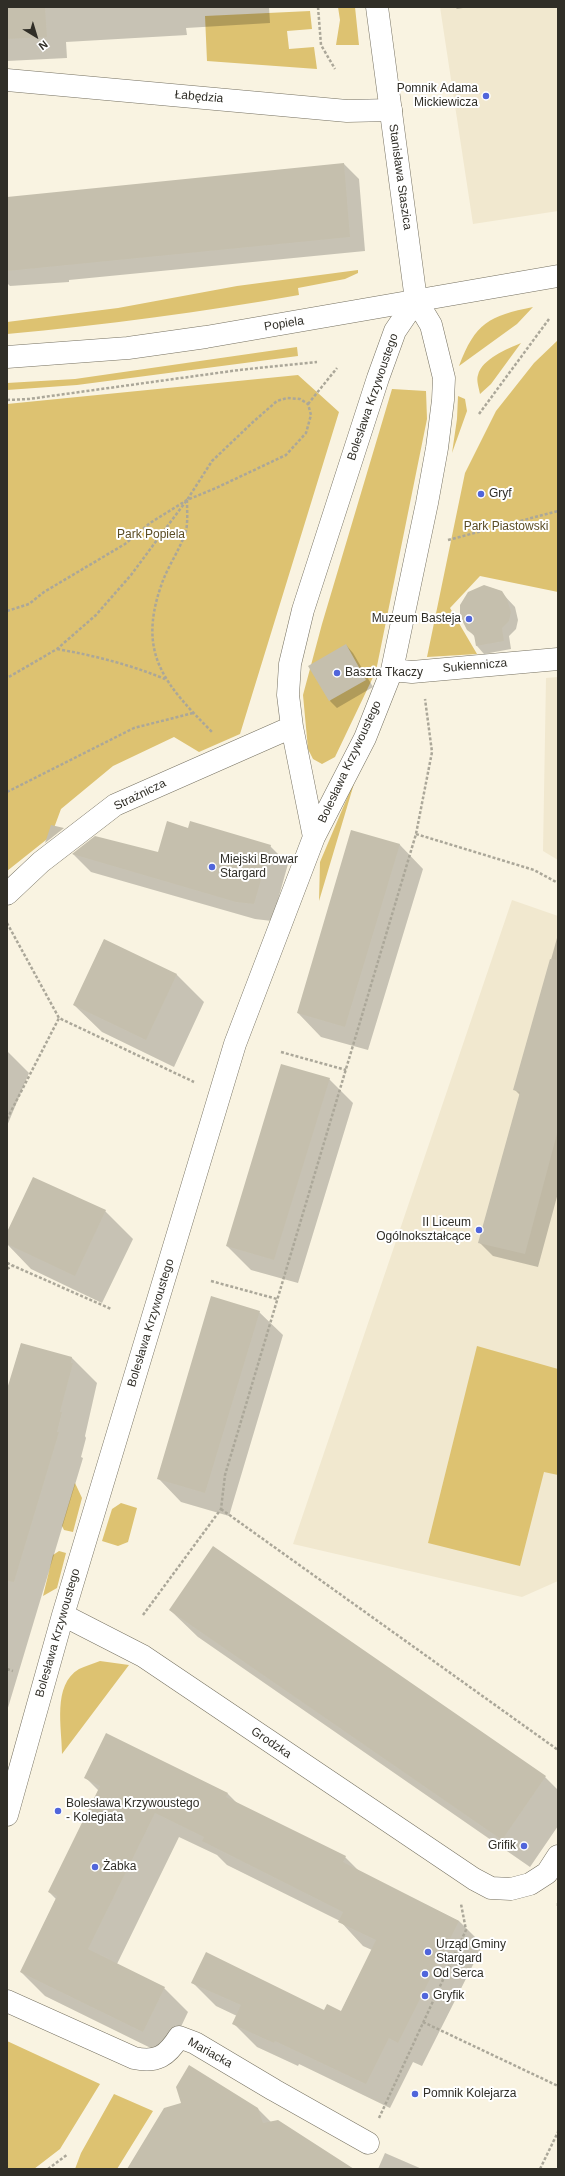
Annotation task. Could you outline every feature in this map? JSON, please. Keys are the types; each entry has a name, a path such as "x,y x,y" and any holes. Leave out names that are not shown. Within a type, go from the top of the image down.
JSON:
{"street":[{"name":"Stanisława Staszica","path":"378,7 416,300"},
{"name":"Łabędzia","path":"7,80 347,111 391,110"},
{"name":"Popiela","path":"7,357 128,348 287,324 558,276"},
{"name":"Bolesława Krzywoustego","path":"7,1815 63,1615 235,1044 314,837 364,738 392,670 428,495 443,400 444,378 431,325 416,300 395,331 303,610 290,664 288,695 292,727 314,837"},
{"name":"Sukiennicza","path":"392,670 412,672 558,659"},
{"name":"Strażnicza","path":"7,894 41,862 115,806 292,727"},
{"name":"Grodzka","path":"63,1615 143,1656 474,1879 491,1888 512,1889 530,1884 547,1873 558,1856"},
{"name":"Mariacka","path":"7,2001 134,2058 146,2061 158,2058 171,2050 180,2037 195,2043 368,2143"}],"path":[{"path":"318,7 321,44 335,69"},
{"path":"479,414 549,319"},
{"path":"7,400 29,399 239,370 317,362"},
{"path":"308,404 337,368"},
{"path":"7,611 29,604 44,592 124,544 150,523 187,500 286,455 306,433 312,415 308,404 300,399 287,398 277,401 212,461 187,500 116,592 96,615 57,649 7,678"},
{"path":"187,500 186,530 160,586 151,626 154,656 165,679 213,733"},
{"path":"444,541 558,511"},
{"path":"57,649 101,657 131,665 165,679"},
{"path":"143,1615 221,1509 224,1475 416,834 432,752 424,697"},
{"path":"7,792 134,728 194,713"},
{"path":"416,834 534,870 558,883"},
{"path":"7,923 58,1018 198,1084"},
{"path":"7,1119 58,1018"},
{"path":"281,1052 346,1070"},
{"path":"7,1263 110,1309"},
{"path":"7,1269 12,1266"},
{"path":"211,1281 277,1299"},
{"path":"221,1509 558,1750"},
{"path":"7,1669 13,1671"},
{"path":"368,2143 466,1930 460,1898"},
{"path":"423,2022 558,2086"},
{"path":"540,2169 558,2132"},
{"path":"48,2169 68,2154"}],"shaded area":[{"path":"440,7 558,7 558,211 473,224"},
{"path":"558,677 558,860 543,851 546,678"},
{"name":"II Liceum Ogólnokształcące","path":"512,900 558,916 558,1581 522,1597 293,1544"}],"green space":[{"path":"338,7 355,7 359,45 336,45 340,20"},
{"path":"310,11 312,29 287,31 289,49 314,47 317,69 207,61 205,16"},
{"path":"358,270 358,273 345,279 298,288 299,295 153,318 7,334 7,322 118,308 237,286"},
{"path":"533,307 517,324 459,366 471,340 486,324 494,318 505,314"},
{"name":"Park Piastowski","path":"558,340 558,592 480,576 450,608 477,654 427,657 465,473 496,411 534,363"},
{"path":"521,343 491,384 480,394 477,377 484,364 496,355"},
{"path":"297,347 298,356 77,385 7,390 7,383 75,379"},
{"name":"Park Popiela","path":"298,375 339,412 240,734 199,752 174,737 113,766 61,809 51,836 7,871 7,404"},
{"path":"392,389 426,391 427,419 376,671 335,757 322,764 313,759 308,749 303,695 322,624"},
{"path":"458,396 465,399 467,411 452,453 457,419"},
{"path":"356,777 319,901 320,862"},
{"path":"477,1346 558,1369 558,1475 544,1472 520,1566 428,1543"},
{"path":"75,1483 82,1498 73,1532 64,1530 62,1526"},
{"path":"121,1503 137,1508 128,1542 118,1546 102,1541 112,1509"},
{"path":"59,1551 66,1553 57,1588 43,1596 53,1555"},
{"path":"100,1661 129,1665 62,1754 60,1708 65,1685 71,1676 79,1669"},
{"path":"7,2041 100,2084 60,2149 34,2169 7,2169"},
{"path":"114,2094 153,2111 117,2169 75,2169 81,2153"}],"building":[{"path":"7,7 45,7 47,37 7,39"},
{"path":"344,163 350,237 7,271 7,197"},
{"path":"484,585 502,591 507,599 511,612 509,621 502,628 504,641 476,646 474,635 467,630 460,616 460,605 468,592"},
{"name":"Baszta Tkaczy","path":"346,644 366,680 329,701 308,666"},
{"name":"Miejski Browar Stargard","path":"167,821 188,828 190,821 271,845 254,904 236,902 72,854 95,836 158,852"},
{"path":"51,825 64,828 45,843"},
{"path":"351,830 400,844 345,1027 297,1013"},
{"path":"104,939 177,974 146,1040 73,1005"},
{"path":"550,959 558,960 558,1130 525,1254 478,1243 520,1092 513,1090"},
{"path":"281,1064 330,1078 274,1260 226,1246"},
{"path":"33,1177 106,1210 75,1276 7,1244 7,1232"},
{"path":"211,1296 260,1311 205,1493 157,1479"},
{"path":"21,1343 72,1357 71,1363 73,1363 60,1412 62,1412 57,1432 59,1432 14,1582 7,1581 7,1389"},
{"path":"213,1546 546,1776 502,1840 169,1610"},
{"path":"106,1733 228,1793 226,1797 346,1856 343,1862 459,1921 398,2043 389,2038 366,2084 275,2041 274,2043 232,2024 241,2005 191,1983 206,1952 324,2010 327,2004 341,2011 376,1940 338,1922 343,1912 202,1841 204,1837 155,1813 88,1949 165,1987 143,2032 20,1972 57,1896 48,1892 100,1786 84,1778"},
{"path":"189,2065 258,2108 263,2123 278,2120 354,2169 127,2169 164,2108 181,2103 176,2087"}],"place":[{"name":"Pomnik Adama Mickiewicza","path":"486,96"},
{"name":"Gryf","path":"481,494"},
{"name":"Muzeum Basteja","path":"469,619"},
{"name":"Baszta Tkaczy","path":"337,673"},
{"name":"Miejski Browar Stargard","path":"212,867"},
{"name":"II Liceum Ogólnokształcące","path":"479,1230"},
{"name":"Bolesława Krzywoustego - Kolegiata","path":"58,1811"},
{"name":"Grifik","path":"524,1846"},
{"name":"Żabka","path":"95,1867"},
{"name":"Urząd Gminy Stargard","path":"428,1952"},
{"name":"Od Serca","path":"425,1974"},
{"name":"Gryfik","path":"425,1996"},
{"name":"Pomnik Kolejarza","path":"415,2094"}]}
